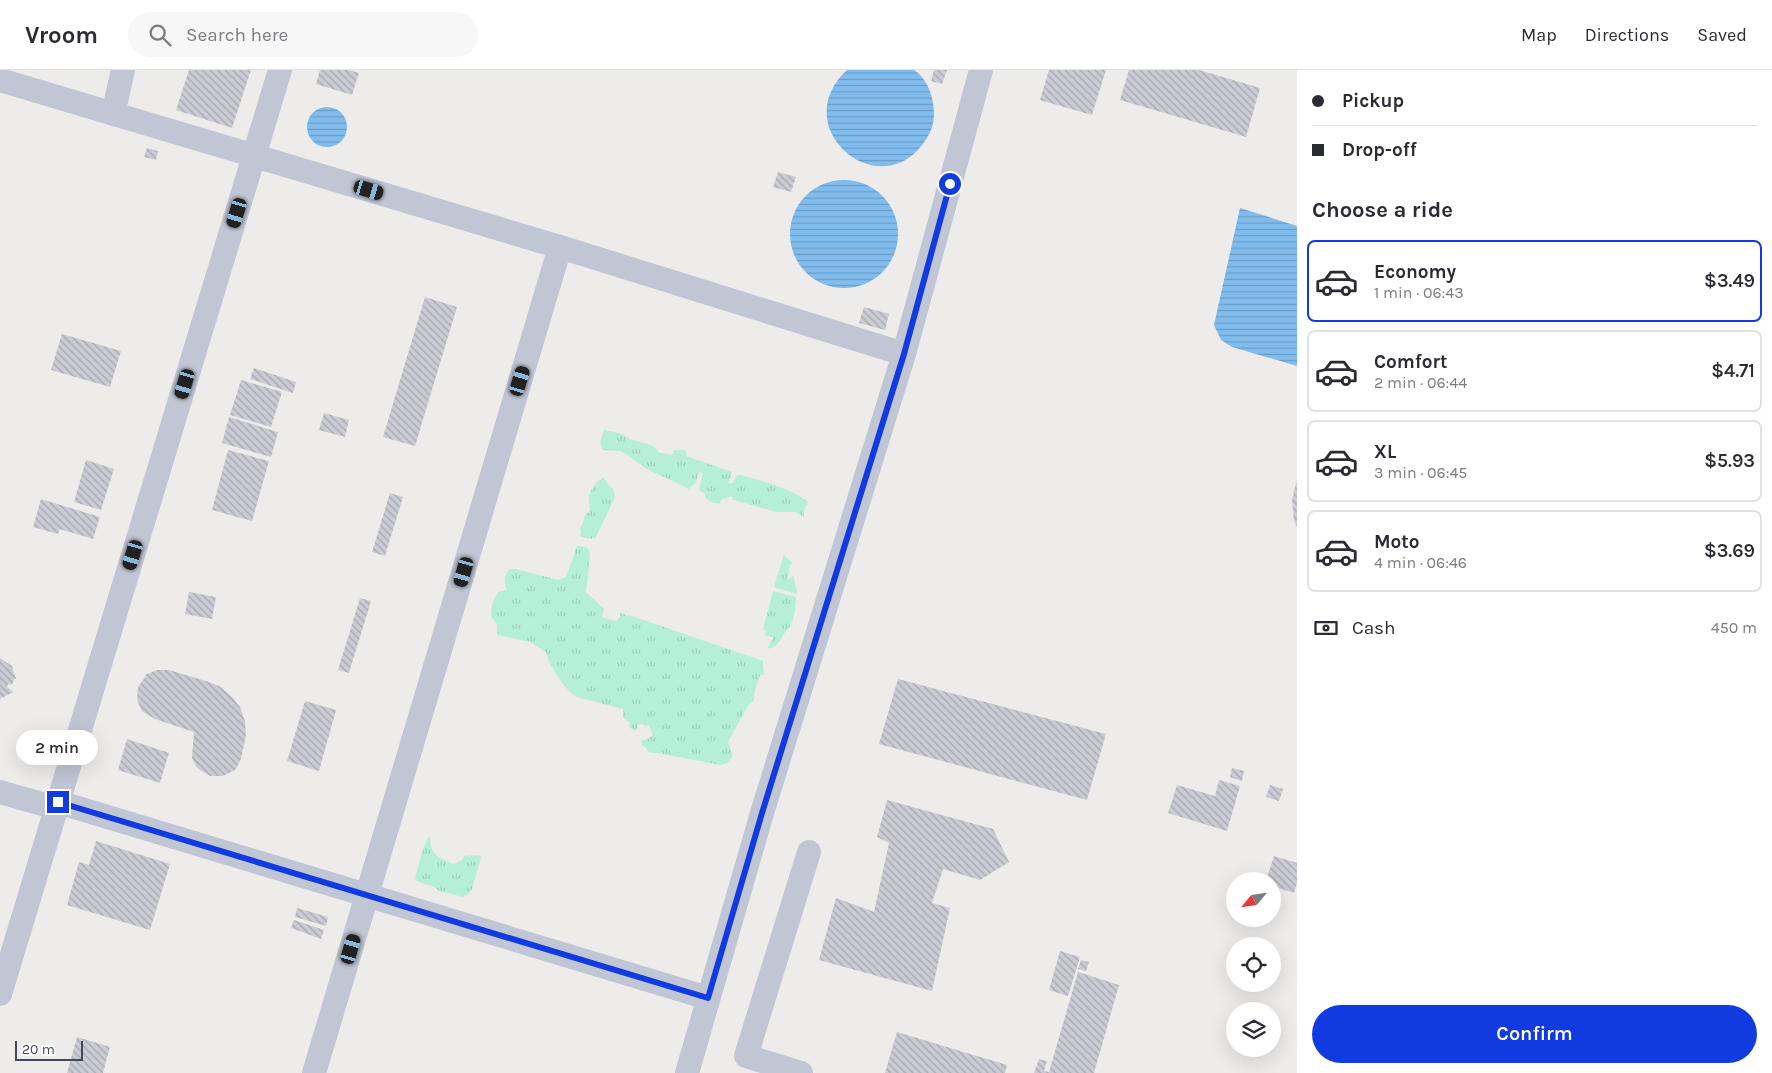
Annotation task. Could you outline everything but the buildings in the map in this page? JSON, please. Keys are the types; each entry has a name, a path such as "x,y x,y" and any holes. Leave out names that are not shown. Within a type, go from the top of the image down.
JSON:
{"lane":[{"path":"113,114 123,70"},
{"path":"0,994 280,70"},
{"path":"687,1073 762,813 904,354 981,70"},
{"path":"0,80 560,247 904,354"},
{"path":"314,1073 560,247"},
{"path":"0,792 57,805 708,998"},
{"path":"801,1073 746,1056 809,852"}],"green space":[{"path":"604,430 620,433 630,439 653,446 660,453 673,455 674,450 684,450 686,456 732,472 730,484 739,475 784,489 808,502 804,511 804,517 796,512 777,512 733,500 732,496 721,500 720,503 712,502 699,490 703,473 699,472 696,482 689,489 645,468 620,451 603,450 600,442"},
{"path":"602,478 613,488 615,497 596,537 590,539 580,536 580,528 586,513 589,513 590,492"},
{"path":"577,546 586,547 589,550 586,592 604,609 602,617 616,621 620,617 620,613 635,617 763,661 765,674 760,675 754,699 748,706 728,742 733,756 727,763 721,765 648,752 642,745 642,741 653,736 649,725 637,725 638,728 635,731 629,727 630,723 623,717 623,709 577,697 572,694 558,677 550,664 546,652 530,642 497,635 497,625 491,615 492,608 498,592 507,590 505,579 510,569 558,580 566,577"},
{"path":"784,555 792,563 789,568 788,579 793,575 797,594 774,587"},
{"path":"773,591 796,597 796,605 791,625 778,644 767,649 773,637 765,636 766,631 763,629"},
{"path":"429,835 433,851 448,862 454,864 463,859 464,856 479,855 481,857 472,889 468,894 463,897 439,891 434,887 417,881 415,878"}],"water":[{"path":"847,70 914,70 923,78 931,95 934,108 932,127 922,145 903,161 883,166 862,162 845,151 832,134 827,114 831,92"},
{"path":"327,107 341,113 347,127 341,141 327,147 313,141 307,127 313,113"},
{"path":"844,180 865,184 882,196 894,213 898,234 894,255 882,272 865,284 844,288 823,284 806,272 794,255 790,234 794,213 806,196 823,184"},
{"path":"1240,208 1297,226 1297,366 1232,347 1221,340 1214,325"}],"route":[{"path":"58,802 708,998 762,813 904,354 950,184"}]}
